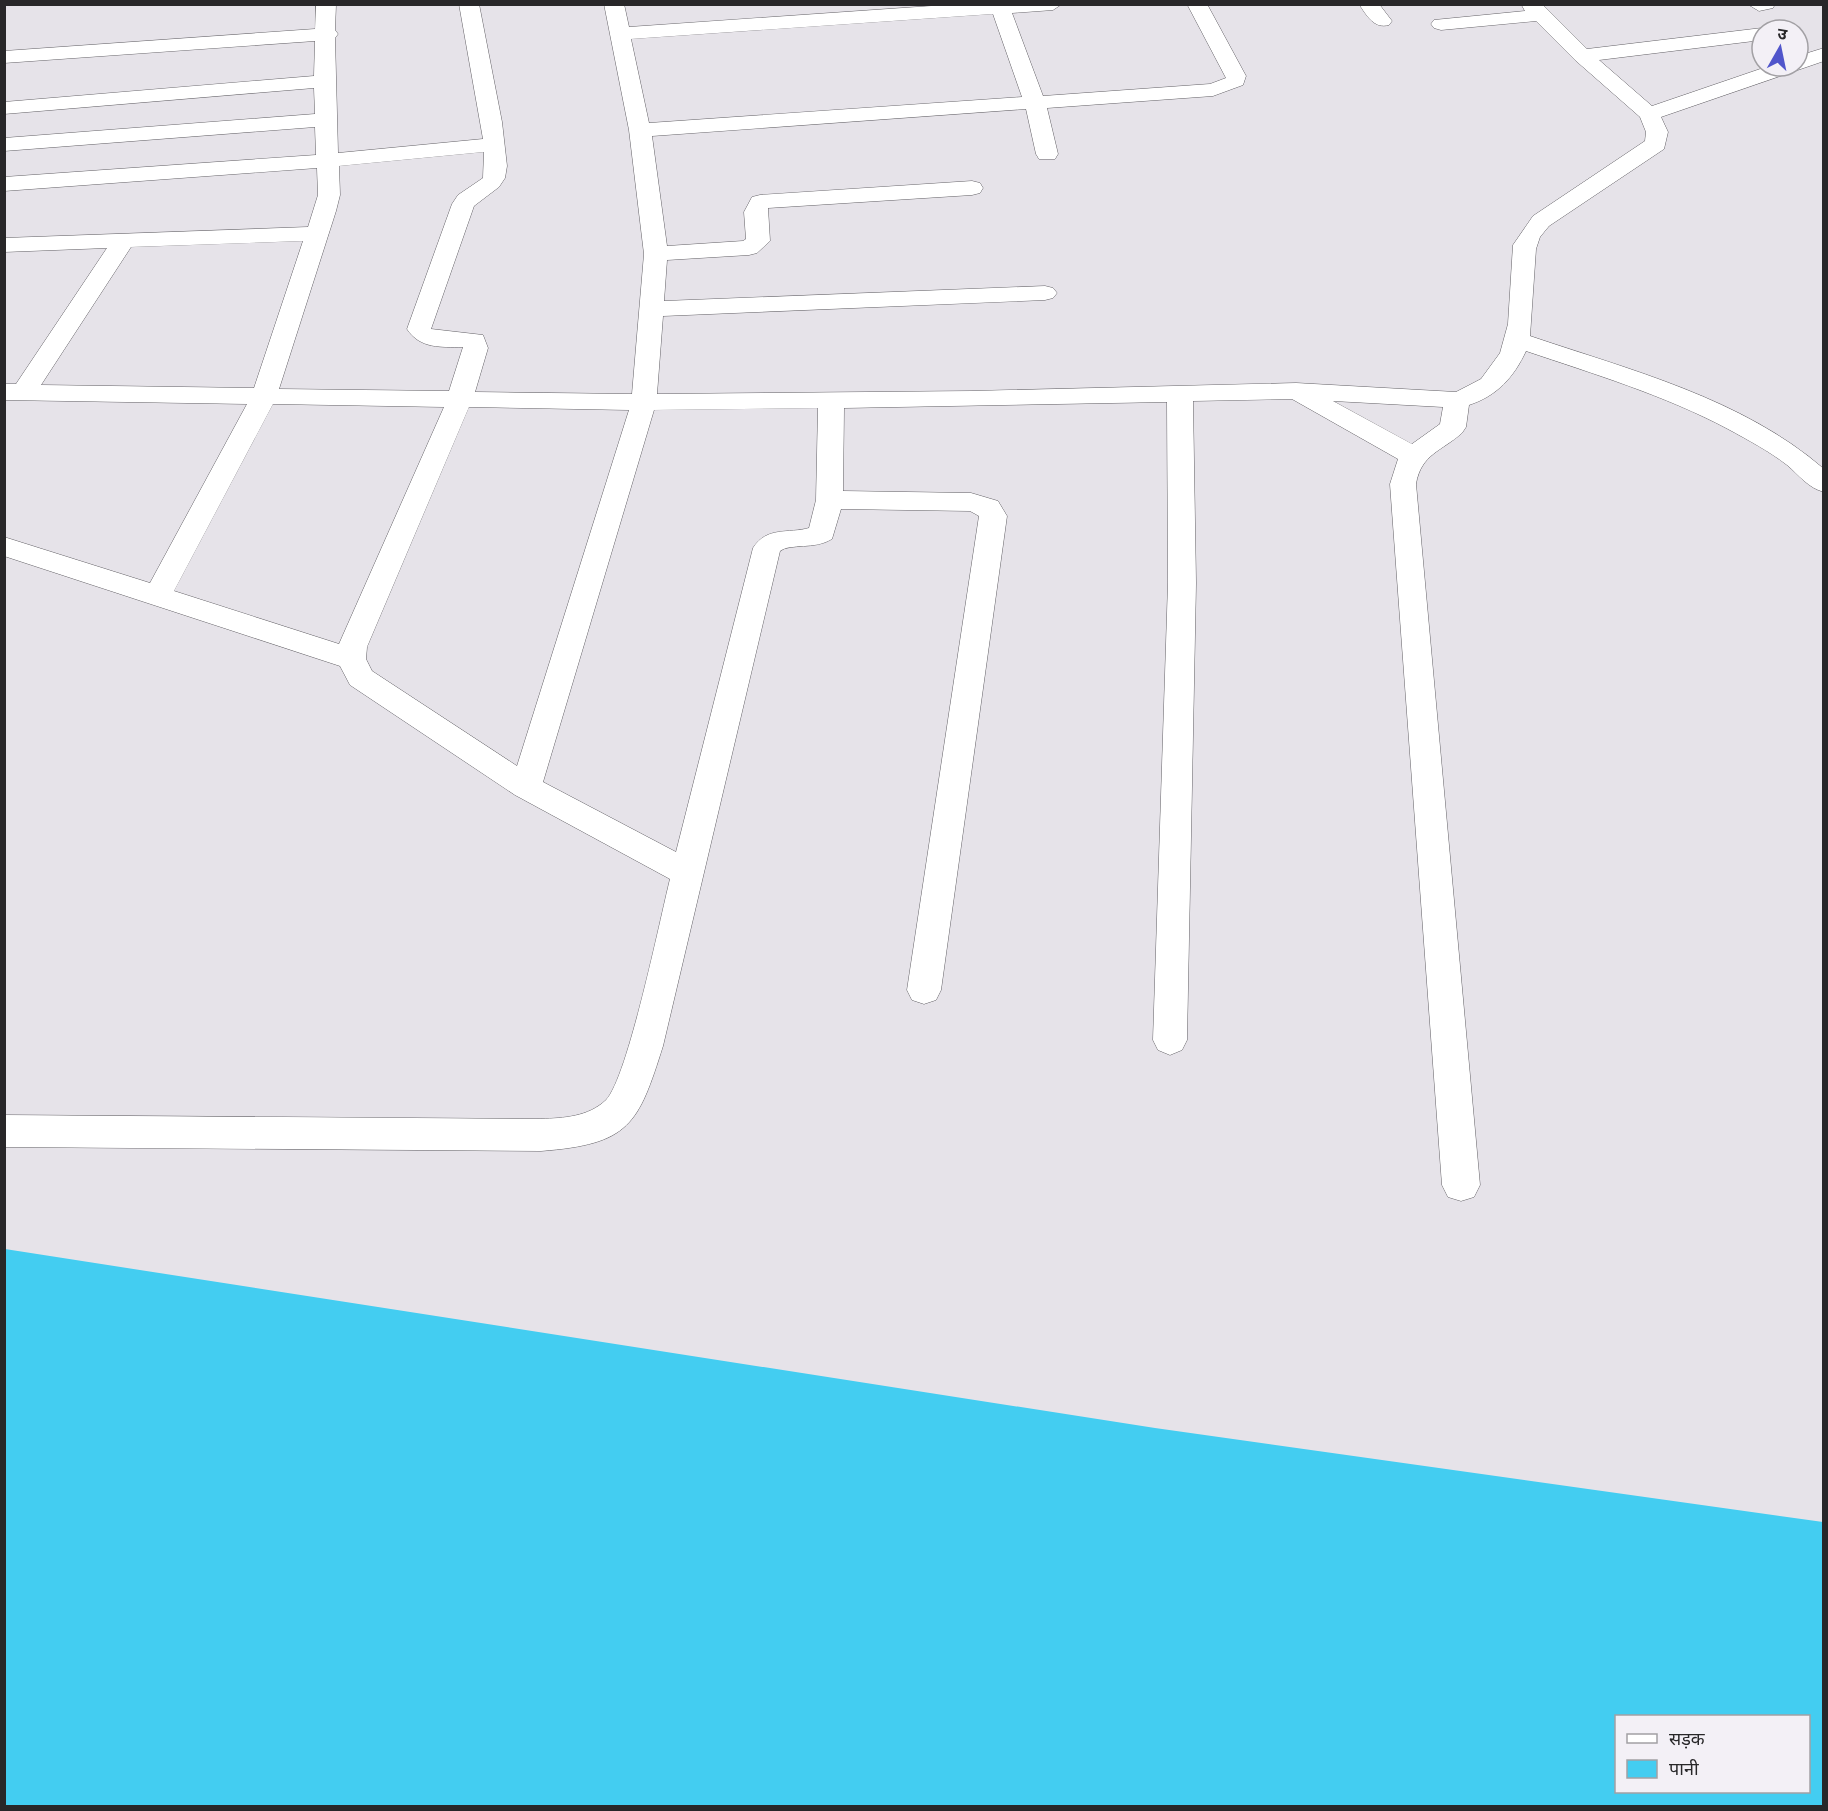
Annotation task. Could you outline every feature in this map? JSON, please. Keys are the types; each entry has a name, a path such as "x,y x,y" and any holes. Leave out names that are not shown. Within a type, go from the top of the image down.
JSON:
{"street":[{"path":"157,596 263,398 318,234 329,195 324,81 328,34 326,4"},
{"path":"469,4 494,144 494,179 489,186 473,193 463,204 419,329 423,335 434,339 474,340 476,348 459,401 352,647 351,659 360,678 526,788 687,873"},
{"path":"526,788 644,402 656,255 640,130 614,4"},
{"path":"620,34 1053,4"},
{"path":"640,130 1213,90 1229,86 1236,81 1236,76 1197,4"},
{"path":"1368,4 1382,21"},
{"path":"999,7 1035,102 1047,154"},
{"path":"14,392 263,398 644,402 831,401 1296,391 1457,399 1473,396 1488,388 1512,356 1519,340 1522,321 1524,247 1531,233 1540,221 1656,144 1657,132 1648,114 1582,56 1536,10 1441,24"},
{"path":"4,57 328,34"},
{"path":"1582,56 1750,35"},
{"path":"1648,114 1754,78"},
{"path":"4,108 324,81"},
{"path":"4,145 326,120"},
{"path":"4,184 328,161 494,144"},
{"path":"656,255 749,248 758,241 755,212 760,202 972,188"},
{"path":"4,245 318,234"},
{"path":"14,392 125,239"},
{"path":"651,309 1046,293"},
{"path":"1519,340 1686,400 1740,424 1776,445 1824,484"},
{"path":"1296,391 1413,456"},
{"path":"1170,1040 1182,583 1180,394"},
{"path":"1457,399 1453,427 1413,456 1405,467 1403,484 1461,1185"},
{"path":"4,1131 541,1135 575,1132 605,1122 627,1100 645,1046 767,548 773,541 783,537 818,536 822,533 829,500 831,401"},
{"path":"829,500 971,502 988,507 993,516 924,990"},
{"path":"4,546 351,659"}],"water":[{"path":"5,1249 1155,1428 1823,1522 1823,1806 5,1806"}]}
